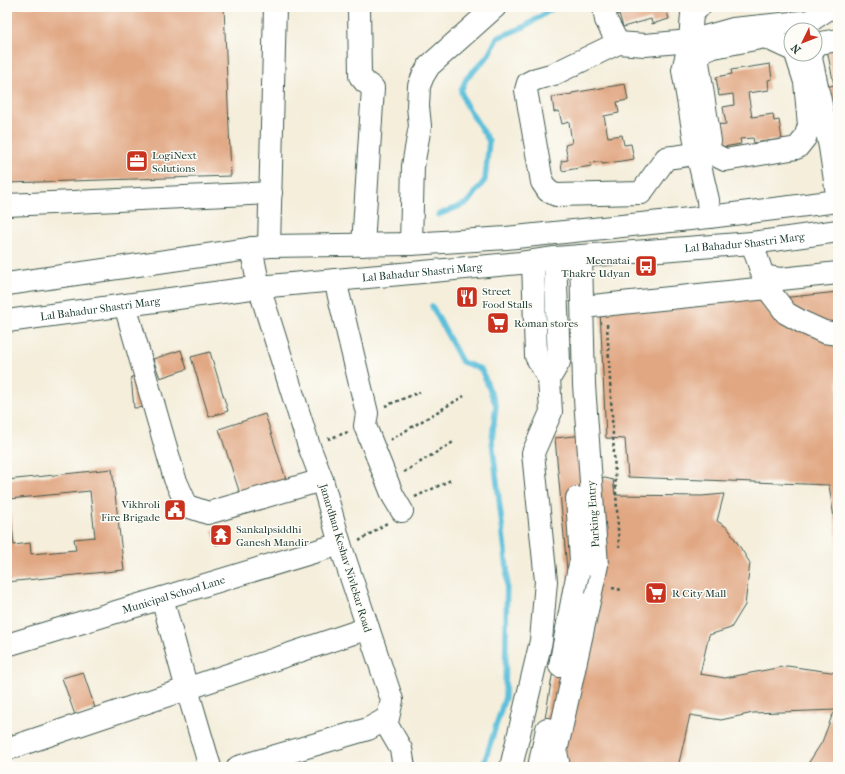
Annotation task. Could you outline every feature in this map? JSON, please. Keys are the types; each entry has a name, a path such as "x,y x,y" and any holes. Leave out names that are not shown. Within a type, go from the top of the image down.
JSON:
{"street":[{"name":"Janardhan Keshav Nivlekar Road","path":"275,7 271,193 260,247 259,287 309,446 322,480 340,544 392,700 388,718 384,720"},
{"path":"359,7 360,76 373,88 363,245"},
{"path":"411,244 414,166 420,126 418,106 419,86 429,66 495,7"},
{"path":"604,7 606,20 618,43"},
{"path":"699,7 692,14 690,41 682,70 702,150 709,218"},
{"path":"799,62 805,82 809,125 805,138 797,148 725,160 702,150 666,158 640,193 556,195 548,191 542,182 526,90 528,83 554,74 618,43 645,45 690,41 732,29 810,21 832,7"},
{"path":"702,150 710,141 698,62 700,53 704,49 765,37 783,45"},
{"path":"823,42 838,40"},
{"path":"7,284 260,247 411,244 506,238 709,218 838,201 834,146 812,62"},
{"path":"7,205 271,193"},
{"name":"Lal Bahadur Shastri Marg","path":"7,321 259,287 554,258 752,243 838,231"},
{"path":"752,243 765,282 786,313 824,332 838,334"},
{"name":"Parking Entry","path":"559,767 556,752 597,565 584,385 581,256"},
{"path":"549,379 559,362 554,258"},
{"path":"511,767 541,634 546,581 533,453 551,412 549,379 536,356 533,261"},
{"path":"583,308 781,279 838,273"},
{"path":"335,280 374,449 393,496 402,511"},
{"path":"124,305 175,479 187,506 208,513 322,480"},
{"path":"539,767 581,561 573,420 584,385"},
{"name":"Municipal School Lane","path":"7,645 340,544"},
{"path":"162,598 210,767"},
{"path":"7,750 368,628"},
{"path":"238,767 368,729 384,720 401,749 404,767"}],"path":[{"path":"607,323 619,548"},
{"path":"309,446 420,392"},
{"path":"374,449 464,396"},
{"path":"387,482 455,441"}],"building":[{"path":"7,7 224,7 231,176 7,183"},
{"path":"613,7 670,7 666,8 669,19 652,24 651,19 623,27 619,14 615,15"},
{"path":"838,48 837,117 834,103 830,104 826,87 834,85 827,50"},
{"path":"770,64 772,79 768,80 769,90 748,93 752,117 773,114 774,121 779,120 782,139 754,143 753,138 740,139 741,144 717,148 713,125 726,124 723,107 734,105 733,94 719,96 716,77 732,74 731,70"},
{"path":"625,84 628,100 617,102 619,113 604,116 608,137 622,135 624,145 631,144 634,159 602,164 602,162 590,163 591,166 562,171 561,161 568,160 565,145 572,143 569,122 562,124 559,111 554,112 552,97"},
{"path":"754,292 762,300 838,292 838,544 829,485 628,477 625,439 606,438 600,309"},
{"path":"181,350 187,369 160,378 153,359"},
{"path":"210,352 228,411 209,417 191,357"},
{"path":"143,376 147,407 134,408 131,377"},
{"path":"265,414 287,482 241,497 219,429"},
{"name":"R City Mall","path":"594,434 597,476 613,480 615,495 702,496 724,494 717,521 728,528 750,563 745,605 731,628 709,635 700,674 725,678 787,666 838,673 838,767 806,767 822,742 832,716 837,710 753,713 721,720 690,715 678,767 537,767 568,580 555,438"},
{"path":"112,469 124,570 7,582 7,480","holes":["90,491 95,537 74,539 76,550 31,554 30,543 14,545 9,499"]},
{"name":"Sankalpsiddhi Ganesh Mandir","path":"226,527 230,540 216,545 212,530"},
{"path":"83,672 95,708 75,715 62,678"}],"waterway":[{"path":"438,215 467,203 485,180 489,141 465,103 461,91 466,79 488,56 497,38 524,27 555,7"},
{"path":"432,306 462,362 481,369 496,405 492,440 507,568 505,697 483,767"}],"place":[{"name":"LogiNext Solutions","path":"137,161"},
{"name":"Meenatai Thakre Udyan","path":"646,266"},
{"name":"Street Food Stalls","path":"467,297"},
{"name":"Roman stores","path":"498,323"},
{"name":"Vikhroli Fire Brigade","path":"175,510"},
{"name":"Sankalpsiddhi Ganesh Mandir","path":"221,535"},
{"name":"R City Mall","path":"656,593"}]}
